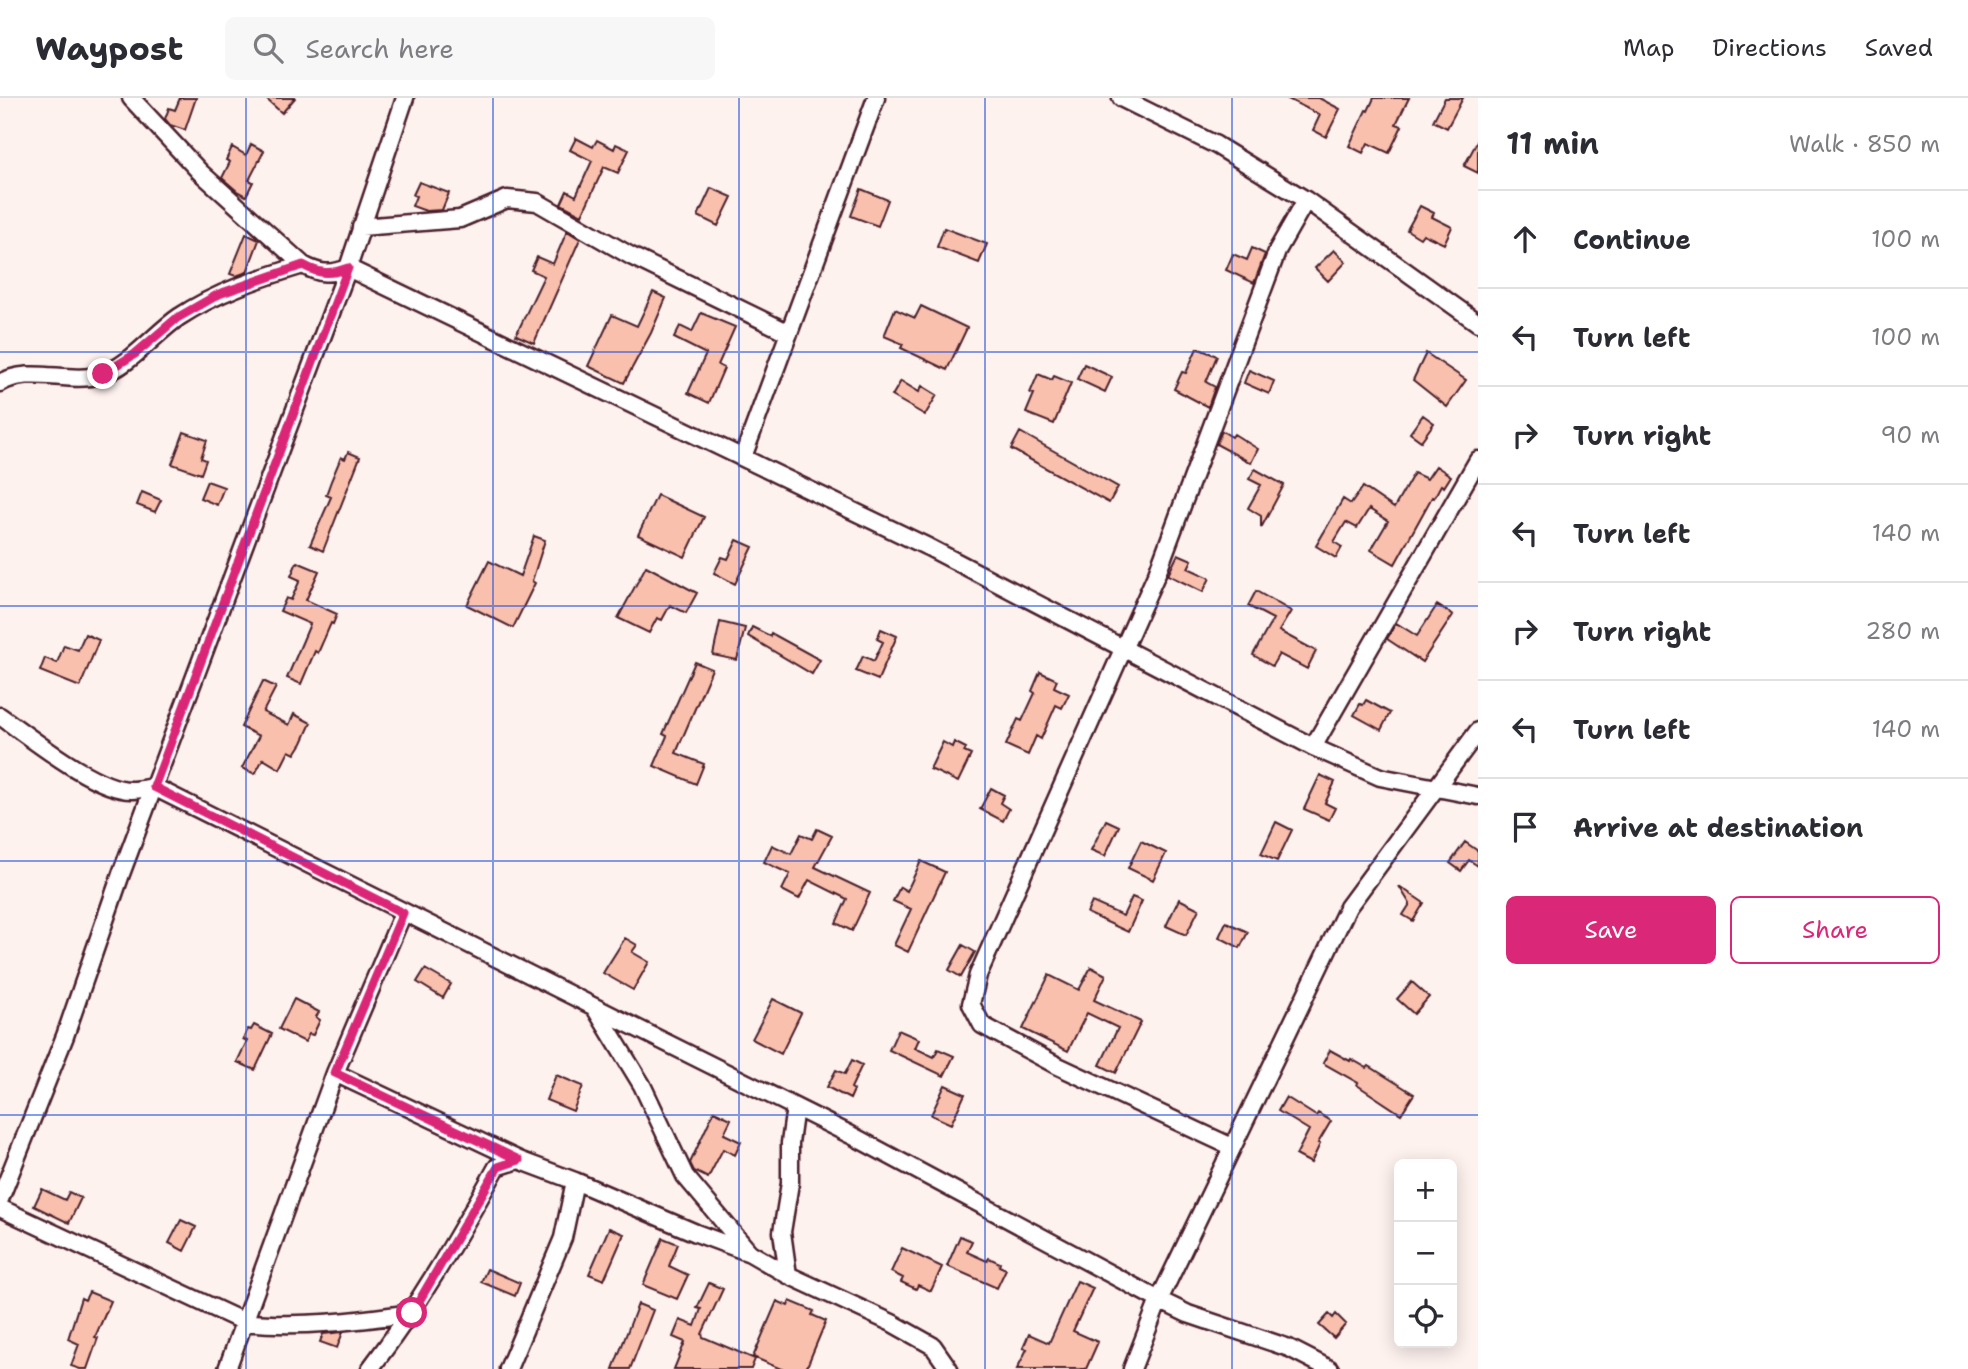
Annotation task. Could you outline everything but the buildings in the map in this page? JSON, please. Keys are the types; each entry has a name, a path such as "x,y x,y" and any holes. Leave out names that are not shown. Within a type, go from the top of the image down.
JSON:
{"street":[{"path":"131,98 200,172 303,265 314,271 332,275 348,268 919,542 1313,747 1380,776 1478,796"},
{"path":"0,1199 65,1036 121,874 348,268 405,98"},
{"path":"743,457 876,98"},
{"path":"1121,98 1216,145 1306,200 1478,323"},
{"path":"361,227 460,219 507,199 537,202 631,256 789,333"},
{"path":"1232,1147 1056,1065 994,1032 982,1025 971,1004 978,975 1157,573 1278,249 1306,200"},
{"path":"0,383 11,377 81,378 103,374 135,354 177,318 219,294 303,265"},
{"path":"1313,747 1478,460"},
{"path":"0,716 79,771 130,791 154,787 795,1107 1159,1300 1188,1314 1289,1348 1330,1369"},
{"path":"1132,1369 1159,1300 1348,907 1478,731"},
{"path":"227,1369 335,1073 403,913"},
{"path":"596,1008 642,1085 685,1176 750,1253"},
{"path":"335,1073 519,1160 750,1253 788,1275 892,1323 933,1346 949,1369"},
{"path":"788,1275 782,1232 790,1183 790,1143 795,1107"},
{"path":"370,1369 412,1313 498,1167 519,1160"},
{"path":"508,1369 563,1238 575,1181"},
{"path":"0,1208 244,1322 270,1325 364,1320 412,1313"}],"route":[{"path":"103,374 135,354 177,318 219,294 303,265 332,275 348,268 154,787 403,913 335,1073 519,1160 498,1167 412,1313"}]}
